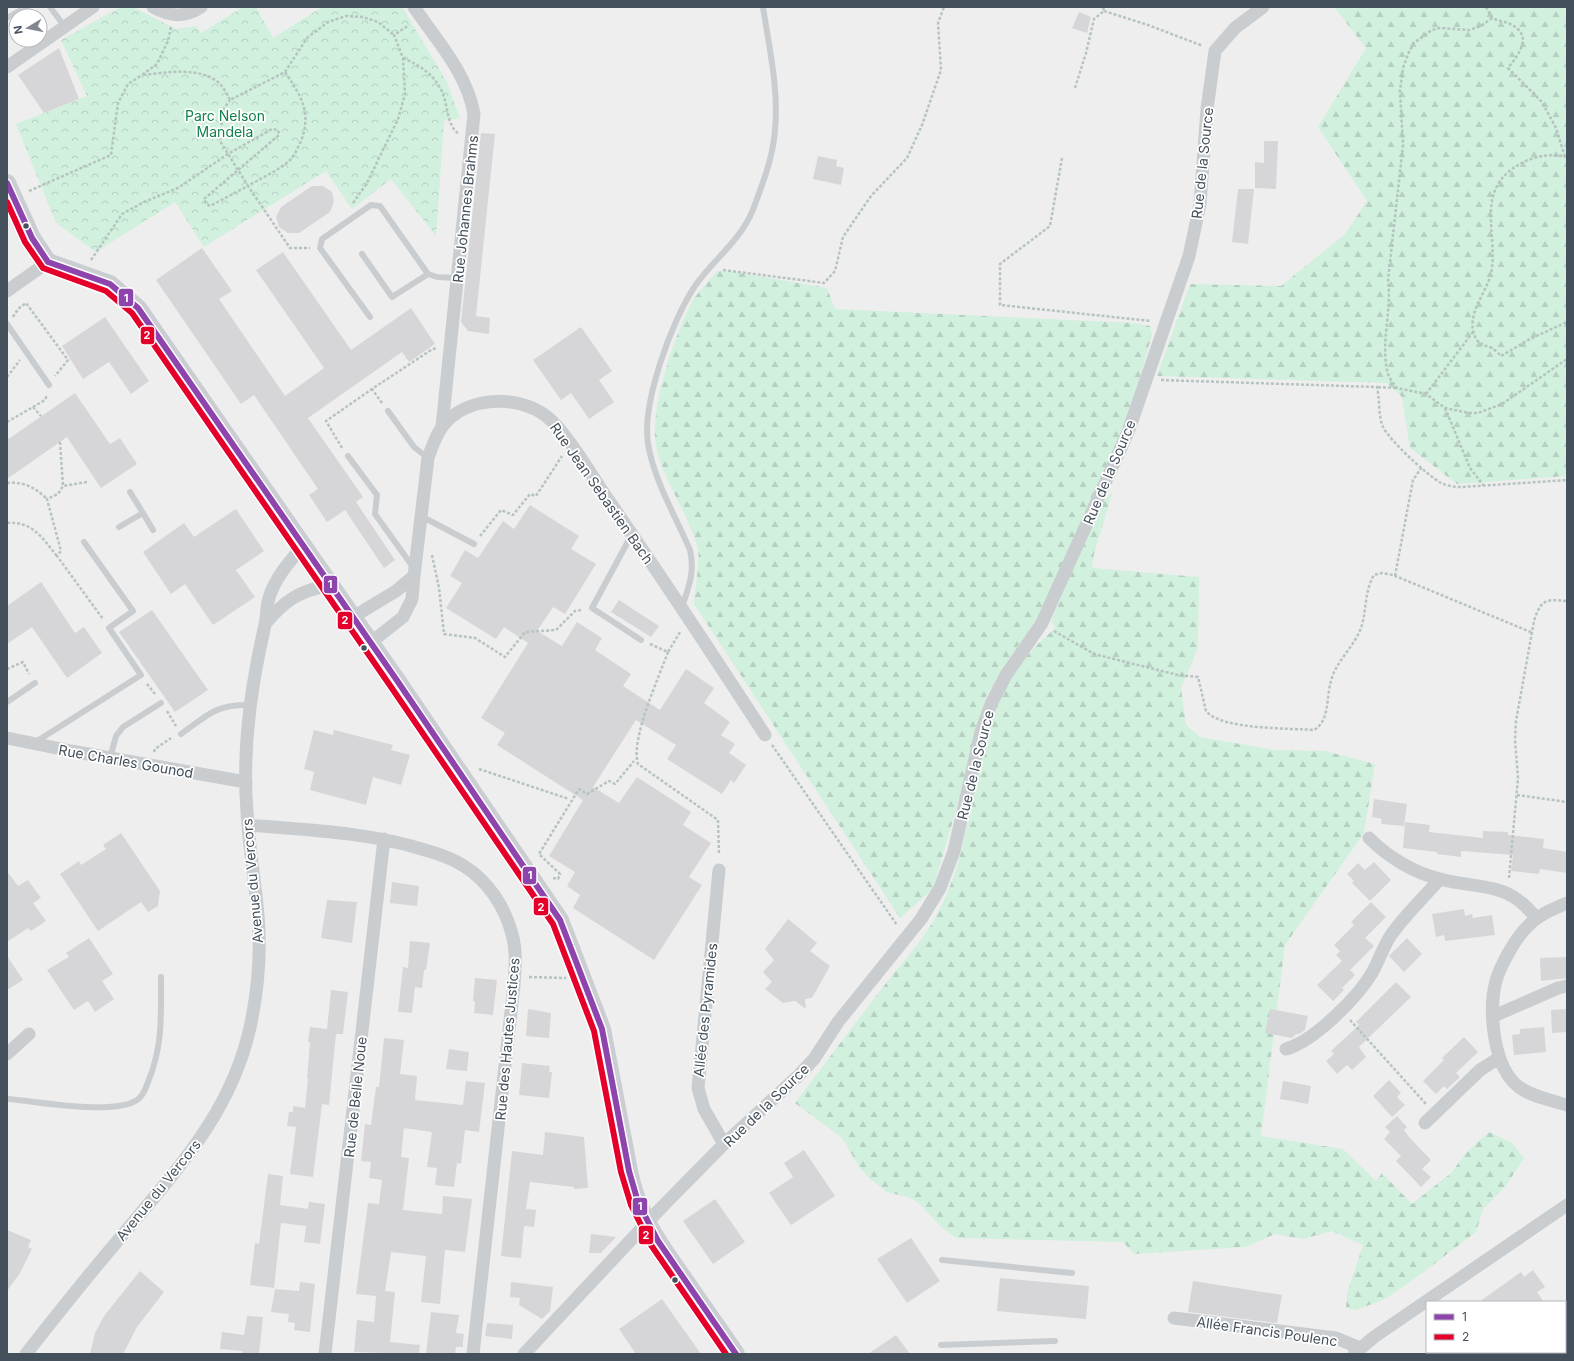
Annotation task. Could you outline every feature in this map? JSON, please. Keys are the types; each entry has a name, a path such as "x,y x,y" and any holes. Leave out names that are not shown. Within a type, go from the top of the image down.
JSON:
{"street":[{"path":"7,67 93,7"},
{"path":"154,7 173,16 188,14 202,7"},
{"path":"1215,50 1235,28 1263,7"},
{"name":"Rue Johannes Brahms","path":"418,12 456,68 467,89 474,114 442,427"},
{"name":"Rue de la Source","path":"524,1354 647,1223 724,1144 798,1076 814,1058 838,1022 921,919 940,888 954,851 981,732 991,704 1006,675 1042,623 1128,432 1189,256 1200,204 1207,109 1215,50"},
{"path":"10,190 32,238 48,262 81,275 110,284 138,308 353,617 560,920 602,1029 633,1193 647,1223 736,1354"},
{"path":"7,291 48,262"},
{"name":"Rue Jean Sebastien Bach","path":"370,643 405,613 412,599 420,516 428,458 434,440 442,427 458,414 469,408 495,401 512,401 526,405 547,417 570,444 682,607 765,735"},
{"name":"Avenue du Vercors","path":"26,1354 80,1285 183,1162 218,1112 234,1076 251,1023 258,961 258,918 248,825 246,782 251,704 259,644 265,624 269,599 276,580 303,546"},
{"path":"353,617 396,591 414,572"},
{"name":"Avenue du Vercors","path":"265,624 279,607 292,597 316,588 330,585"},
{"name":"Rue Charles Gounod","path":"7,738 152,766 246,782"},
{"name":"Rue des Hautes Justices","path":"248,825 338,833 384,839 443,855 474,872 483,881 503,909 515,946 514,985 473,1354"},
{"path":"1370,838 1394,859 1440,880 1495,888 1508,893 1528,907 1536,918"},
{"name":"Rue de Belle Noue","path":"325,1354 384,839"},
{"name":"Allée des Pyramides","path":"719,870 698,1088 704,1109 724,1144"},
{"path":"1286,1049 1298,1045 1309,1038 1341,1009 1371,974 1392,933 1440,880"},
{"path":"1567,903 1536,918 1527,926 1518,939 1496,981 1494,1016 1499,1058 1510,1078 1519,1087 1538,1096 1567,1105"},
{"path":"1494,1016 1558,988 1567,986"},
{"path":"7,1054 29,1034"},
{"path":"1425,1123 1480,1070 1499,1058"},
{"name":"Allée Francis Poulenc","path":"1429,1301 1567,1205"},
{"name":"Allée Francis Poulenc","path":"1174,1318 1336,1338 1357,1351 1426,1303"}],"lane":[{"path":"7,18 26,7"},
{"path":"50,7 65,27"},
{"path":"682,607 693,570 693,561 690,550 653,464 646,433 650,402 660,367 682,307 695,286 709,268 737,239 751,213 772,149 775,132 775,99 763,7"},
{"path":"370,317 320,248 322,239 371,205 376,204 380,206 428,274 437,277 457,278"},
{"path":"362,254 392,297 428,274"},
{"path":"7,324 49,385"},
{"path":"388,411 414,447 428,458"},
{"path":"348,456 377,495 375,514 414,572"},
{"path":"130,492 153,530"},
{"path":"119,528 143,512"},
{"path":"420,516 474,544"},
{"path":"632,534 592,608 641,640"},
{"path":"33,743 141,675 109,628 133,611 84,542"},
{"path":"7,702 35,683"},
{"path":"110,758 116,736 123,727 161,703"},
{"path":"182,734 215,710 231,704 251,704"},
{"path":"7,1099 102,1108 124,1106 138,1100 147,1087 157,1062 161,1032 161,977"},
{"path":"942,1260 1072,1273"},
{"path":"941,1345 1055,1341"}],"path":[{"path":"709,268 824,283 835,271 843,237 871,196 908,158 922,125 941,70 938,23 944,7"},
{"path":"1103,7 1104,11"},
{"path":"1426,394 1473,332 1476,307 1491,274 1490,204 1497,188 1510,170 1526,160 1546,156 1566,157 1556,128 1542,102 1508,68 1521,51 1523,45 1521,34 1509,23 1492,18 1486,7"},
{"path":"1104,11 1148,25 1215,50"},
{"path":"1075,88 1086,53 1094,19 1104,11"},
{"path":"394,35 418,12"},
{"path":"10,190 110,155 118,102 128,84 158,64 168,41 173,16"},
{"path":"320,248 290,248 248,186 220,141 223,110 230,100 285,72 307,38 328,22 346,16 363,17 378,22 394,35 403,58 405,94 398,119 367,183 353,202 351,219"},
{"path":"1397,388 1387,370 1386,357 1387,322 1390,294 1388,280 1403,145 1400,92 1403,68 1414,43 1432,30 1440,28 1468,30 1481,26 1492,18"},
{"path":"403,58 420,65 433,77 443,94 454,131 472,142"},
{"path":"142,75 173,72 202,73 219,83 230,100"},
{"path":"81,275 122,214 144,202 178,188 228,154 272,129 278,130 279,135 204,199 206,204 210,206 248,186 290,160 297,149 306,127 305,110 297,89 285,72"},
{"path":"1062,158 1050,226 1000,264 1000,305 1166,323"},
{"path":"1473,332 1479,342 1501,356 1530,339 1567,322"},
{"path":"348,456 326,421 431,350 450,344"},
{"path":"7,377 26,352"},
{"path":"1147,378 1158,380 1397,388 1426,394 1445,408 1469,413 1478,413 1502,404 1567,359"},
{"path":"1378,387 1383,426 1393,441 1442,483 1454,487 1567,480"},
{"path":"372,389 388,411"},
{"path":"33,408 41,416"},
{"path":"1445,408 1470,468 1484,486"},
{"path":"47,499 58,494 63,486 60,442"},
{"path":"474,544 501,510 513,515 530,494 536,496 570,444"},
{"path":"1395,576 1413,480 1422,467"},
{"path":"63,486 87,482"},
{"path":"7,483 22,484 36,489 47,499 61,552 57,556"},
{"path":"7,523 23,523 38,533 57,556 109,628"},
{"path":"430,550 439,588 444,634 475,638 504,657 525,632 556,630 575,611 592,608"},
{"path":"1042,623 1070,642 1094,654 1178,675 1198,676 1206,711 1209,715 1221,721 1248,726 1314,730 1321,727 1325,718 1327,695 1331,679 1360,630 1369,584 1374,575 1382,573 1395,576 1533,633"},
{"path":"1508,893 1511,847 1517,795 1518,770 1515,740 1516,721 1537,613 1544,602 1550,599 1567,601"},
{"path":"689,618 668,652 641,728 636,757 638,764 718,820 719,870"},
{"path":"641,640 668,652"},
{"path":"7,669 23,662 35,683"},
{"path":"152,766 155,749 176,735 182,734"},
{"path":"765,735 906,937"},
{"path":"450,759 569,799"},
{"path":"529,874 558,879 560,874 539,854 579,789 587,794 609,782 616,784 634,760"},
{"path":"1517,795 1567,802"},
{"path":"525,976 563,978"},
{"path":"1341,1009 1435,1113"}],"green space":[{"name":"Parc Nelson Mandela","path":"121,7 133,7 176,29 196,26 201,33 243,7 256,7 273,38 322,7 402,7 447,82 460,118 444,121 436,236 391,179 352,209 326,171 204,247 175,202 96,252 56,223 16,124 87,96 61,40"},
{"path":"1334,7 1567,7 1567,476 1457,484 1410,448 1402,397 1387,383 1157,376 1190,284 1281,286 1345,234 1367,201 1318,127 1366,48"},
{"path":"717,271 728,271 827,288 835,309 1134,323 1150,326 1152,335 1124,432 1047,604 1002,669 985,699 954,817 933,889 900,918 694,604 698,568 698,549 689,524 661,464 655,436 656,417 664,376 684,318 696,295"},
{"path":"1113,491 1094,554 1092,568 1199,577 1198,648 1181,688 1186,725 1200,737 1275,750 1325,751 1375,764 1364,833 1285,945 1261,1136 1343,1149 1376,1181 1382,1173 1412,1204 1451,1173 1466,1153 1489,1132 1511,1142 1524,1158 1505,1187 1483,1209 1476,1232 1417,1277 1385,1299 1356,1310 1346,1308 1347,1293 1363,1245 1332,1231 1303,1239 1275,1234 1246,1247 1134,1254 1123,1242 956,1238 941,1227 921,1205 911,1198 887,1192 870,1179 860,1168 842,1138 795,1103 875,997 918,944 934,920 948,892 958,863 966,833 985,742 994,712 1007,684 1017,668 1056,627 1051,622 1075,562 1105,500"}],"building":[{"path":"1079,12 1091,17 1087,33 1072,28"},
{"path":"59,48 79,99 44,113 18,75"},
{"path":"481,133 495,134 476,316 490,318 489,334 468,331 461,322"},
{"path":"1264,141 1278,141 1276,189 1255,188 1255,162 1264,163"},
{"path":"818,156 837,160 836,166 844,168 841,185 813,179"},
{"path":"312,186 323,186 332,192 334,202 330,212 299,233 288,233 279,227 276,217 281,207"},
{"path":"1238,189 1254,189 1248,244 1232,242"},
{"path":"202,248 232,291 219,299 285,396 324,368 256,270 283,252 351,350 411,308 435,344 409,362 402,352 308,418 363,497 356,502 395,560 384,568 345,510 327,522 309,495 318,489 254,395 241,404 156,280"},
{"path":"105,317 149,381 131,394 109,362 83,379 62,346"},
{"path":"581,327 612,371 599,380 614,402 589,419 571,393 561,400 533,360"},
{"path":"75,393 110,444 120,438 137,464 101,488 67,437 7,479 7,440"},
{"path":"530,505 579,536 571,549 596,564 565,614 553,607 537,631 562,646 577,622 602,638 595,650 631,674 623,686 660,710 686,669 714,688 704,703 730,722 721,735 735,744 729,753 746,765 734,783 731,780 722,794 667,759 676,745 636,720 593,787 619,803 637,777 691,812 683,825 711,843 689,877 702,885 654,960 573,908 580,895 567,886 575,872 549,856 583,800 497,745 505,733 481,718 528,643 504,627 496,639 446,608 462,583 450,576 465,550 478,558 503,521 514,529"},
{"path":"236,509 264,551 236,570 255,597 213,625 185,584 171,594 143,552 184,523 194,537"},
{"path":"41,582 75,633 84,627 102,653 67,678 32,627 7,644 7,606"},
{"path":"619,600 659,626 651,637 611,612"},
{"path":"152,610 208,690 175,712 119,632"},
{"path":"314,730 333,735 334,730 393,745 391,750 410,755 401,785 373,777 366,805 310,790 314,772 304,769"},
{"path":"1374,799 1407,804 1404,826 1381,824 1382,819 1372,817"},
{"path":"1405,822 1430,825 1429,832 1483,838 1483,831 1508,832 1508,835 1544,839 1543,848 1567,852 1567,873 1540,869 1539,874 1511,871 1513,855 1461,851 1461,857 1437,854 1437,852 1403,848"},
{"path":"121,833 160,891 158,906 148,912 141,902 98,931 60,874 79,861 81,865 106,849 103,845"},
{"path":"1374,862 1391,880 1370,901 1352,883 1354,881 1347,874 1358,863 1365,870"},
{"path":"7,871 18,886 28,880 41,898 33,903 46,921 31,931 28,928 7,942"},
{"path":"392,882 419,886 417,906 390,903"},
{"path":"327,900 357,902 352,943 321,938"},
{"path":"1371,902 1386,917 1365,938 1374,946 1350,970 1355,975 1342,988 1344,990 1333,1001 1317,985 1342,961 1336,955 1340,951 1334,945 1354,925 1351,922"},
{"path":"1464,909 1465,916 1472,914 1473,918 1492,915 1495,935 1445,941 1444,935 1436,937 1432,914"},
{"path":"788,919 817,943 810,951 830,966 812,998 805,999 806,1009 795,1001 783,1003 765,989 772,982 763,972 774,960 765,949"},
{"path":"89,938 113,974 102,981 114,999 95,1012 88,1001 74,1010 47,970 69,957 66,953"},
{"path":"1407,938 1422,954 1404,972 1389,956"},
{"path":"410,941 430,943 422,988 415,987 412,1013 398,1012 403,967 408,968"},
{"path":"7,956 23,980 7,990"},
{"path":"1567,957 1567,978 1541,981 1540,958"},
{"path":"475,978 497,980 493,1015 474,1013 475,1002 473,1001"},
{"path":"1396,982 1411,997 1359,1047 1366,1057 1352,1070 1347,1065 1337,1074 1326,1061 1334,1054 1331,1051 1359,1025 1356,1022"},
{"path":"331,990 348,992 343,1034 336,1034 329,1105 322,1104 313,1177 290,1174 296,1127 287,1126 289,1112 293,1112 293,1106 305,1108 310,1027 327,1029"},
{"path":"528,1009 551,1013 549,1038 526,1036"},
{"path":"1270,1009 1308,1016 1305,1030 1299,1034 1296,1034 1292,1038 1265,1033"},
{"path":"1567,1009 1567,1032 1552,1033 1551,1010"},
{"path":"1544,1027 1546,1052 1514,1055 1512,1035 1520,1034 1520,1029"},
{"path":"1464,1037 1478,1052 1456,1073 1460,1077 1447,1089 1444,1086 1436,1094 1423,1081 1444,1060 1442,1058"},
{"path":"384,1038 404,1040 400,1074 417,1076 415,1100 463,1105 466,1081 485,1083 479,1132 465,1130 461,1164 457,1163 454,1187 435,1185 437,1168 427,1167 432,1132 404,1128 401,1157 409,1158 403,1210 442,1214 443,1196 472,1199 465,1252 445,1250 440,1304 421,1302 426,1256 391,1252 385,1291 395,1292 390,1342 420,1345 419,1354 354,1352 357,1320 374,1322 376,1296 356,1294 368,1203 379,1204 382,1180 369,1178 371,1162 361,1161 365,1124 371,1125 376,1087 379,1087"},
{"path":"449,1049 469,1052 467,1071 446,1069"},
{"path":"522,1063 550,1066 549,1072 552,1072 549,1098 519,1095"},
{"path":"1389,1080 1401,1093 1397,1097 1405,1105 1392,1117 1373,1096"},
{"path":"1283,1081 1311,1086 1308,1104 1280,1099"},
{"path":"1397,1116 1407,1127 1404,1130 1409,1137 1431,1160 1422,1169 1431,1177 1421,1187 1396,1161 1401,1156 1384,1139 1390,1132 1385,1127"},
{"path":"545,1132 584,1137 588,1188 574,1189 574,1187 530,1182 526,1209 536,1210 534,1227 524,1226 521,1258 501,1256 512,1151 543,1155"},
{"path":"804,1150 835,1196 791,1225 769,1193 793,1177 784,1163"},
{"path":"268,1174 283,1176 280,1205 308,1209 309,1202 325,1204 320,1244 304,1242 306,1226 281,1223 274,1288 250,1285 255,1243 259,1244"},
{"path":"715,1199 745,1242 713,1264 683,1221"},
{"path":"7,1230 31,1240 28,1247 32,1249 20,1273 7,1291"},
{"path":"591,1234 616,1237 601,1253 589,1253"},
{"path":"911,1238 940,1281 907,1303 877,1259"},
{"path":"1533,1270 1545,1287 1537,1292 1543,1301 1480,1301 1521,1272 1524,1277"},
{"path":"140,1271 164,1292 137,1327 123,1354 90,1354 95,1333 104,1316"},
{"path":"1000,1278 1089,1286 1086,1319 997,1311"},
{"path":"1193,1281 1282,1295 1277,1323 1188,1312"},
{"path":"300,1282 315,1284 310,1332 294,1330 295,1323 288,1322 289,1314 271,1312 275,1289 299,1291"},
{"path":"511,1282 553,1287 550,1311 542,1319 519,1305 520,1298 510,1297"},
{"path":"662,1299 701,1354 636,1354 619,1329"},
{"path":"431,1312 459,1315 456,1333 464,1334 463,1347 456,1347 455,1354 426,1354"},
{"path":"247,1316 263,1317 259,1354 242,1354 242,1351 220,1349 222,1332 244,1335"},
{"path":"487,1323 513,1325 512,1339 485,1336"},
{"path":"896,1335 910,1354 868,1354"}],"transit line":[{"name":"1","path":"7,183 32,238 48,262 110,284 138,308 396,679 560,920 602,1029 629,1171 638,1202 658,1241 736,1354"},
{"name":"2","path":"7,202 25,242 43,268 106,291 132,313 553,924 594,1031 621,1172 631,1205 651,1245 726,1354"}]}
